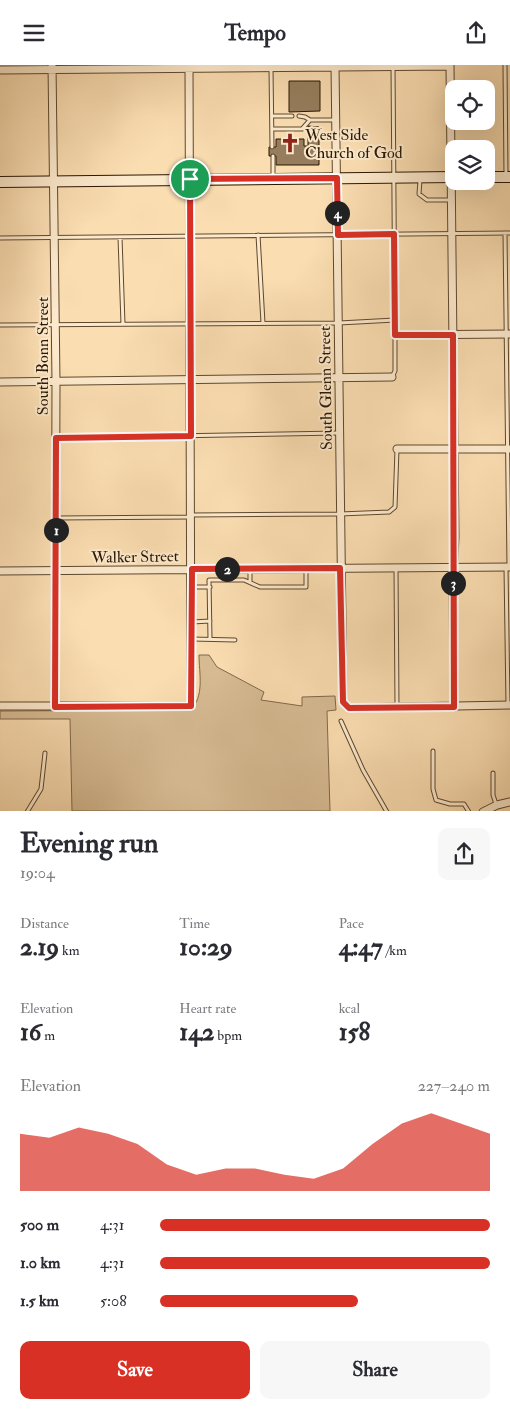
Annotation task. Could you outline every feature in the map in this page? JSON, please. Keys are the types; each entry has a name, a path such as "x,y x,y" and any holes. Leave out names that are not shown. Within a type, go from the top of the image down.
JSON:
{"street":[{"name":"South Glenn Street","path":"335,66 342,692 343,702 349,708 397,707"},
{"path":"0,70 52,67 450,66 451,140"},
{"name":"South Bonn Street","path":"52,67 56,382 55,707"},
{"path":"0,707 191,706 189,67"},
{"path":"0,182 445,177"},
{"path":"495,177 508,177"},
{"path":"451,190 455,537 453,567 454,707"},
{"path":"395,335 508,334"},
{"path":"0,382 392,377"},
{"path":"397,449 509,449"},
{"name":"Walker Street","path":"0,571 508,567"},
{"path":"397,707 509,705"},
{"path":"490,809 510,802"}],"lane":[{"path":"505,65 508,177"},
{"path":"392,377 395,371 393,66"},
{"path":"271,67 272,147"},
{"path":"272,116 292,116"},
{"path":"299,116 310,120 336,121"},
{"path":"272,129 302,129 310,120"},
{"path":"272,156 273,178"},
{"path":"420,177 419,194 426,200 451,200"},
{"path":"0,237 508,233 509,705"},
{"path":"258,235 263,323"},
{"path":"120,237 123,324"},
{"path":"0,325 395,321"},
{"path":"56,438 340,433"},
{"path":"56,518 389,512 395,507 397,449"},
{"path":"210,639 210,580 244,580 260,587 306,587 306,568"},
{"path":"396,568 397,707"},
{"path":"250,569 250,582"},
{"path":"192,587 210,587"},
{"path":"192,622 210,621"},
{"path":"192,639 234,640"},
{"path":"341,721 362,770 387,811"},
{"path":"433,751 433,789 436,800 450,804 464,804 469,811"},
{"path":"27,811 40,789 45,753"},
{"path":"490,809 493,795 493,773"}],"shaded area":[{"path":"199,655 209,655 217,667 264,692 261,700 302,706 302,697 335,696 336,710 327,711 330,811 72,811 70,719 0,719 0,711 190,710 195,705 199,692"}],"building":[{"path":"289,81 320,81 320,111 289,112"},
{"name":"West Side Church of God","path":"308,126 319,127 319,165 276,165 276,156 269,156 269,147 276,147 276,139 304,139 304,146 308,146"}],"place":[{"name":"West Side Church of God","path":"290,143"}],"route":[{"path":"337,178 338,235 394,234 395,335 453,335 454,707 349,708 343,702 340,568 192,569 191,706 55,707 56,438 191,436 190,179 337,178"}]}
